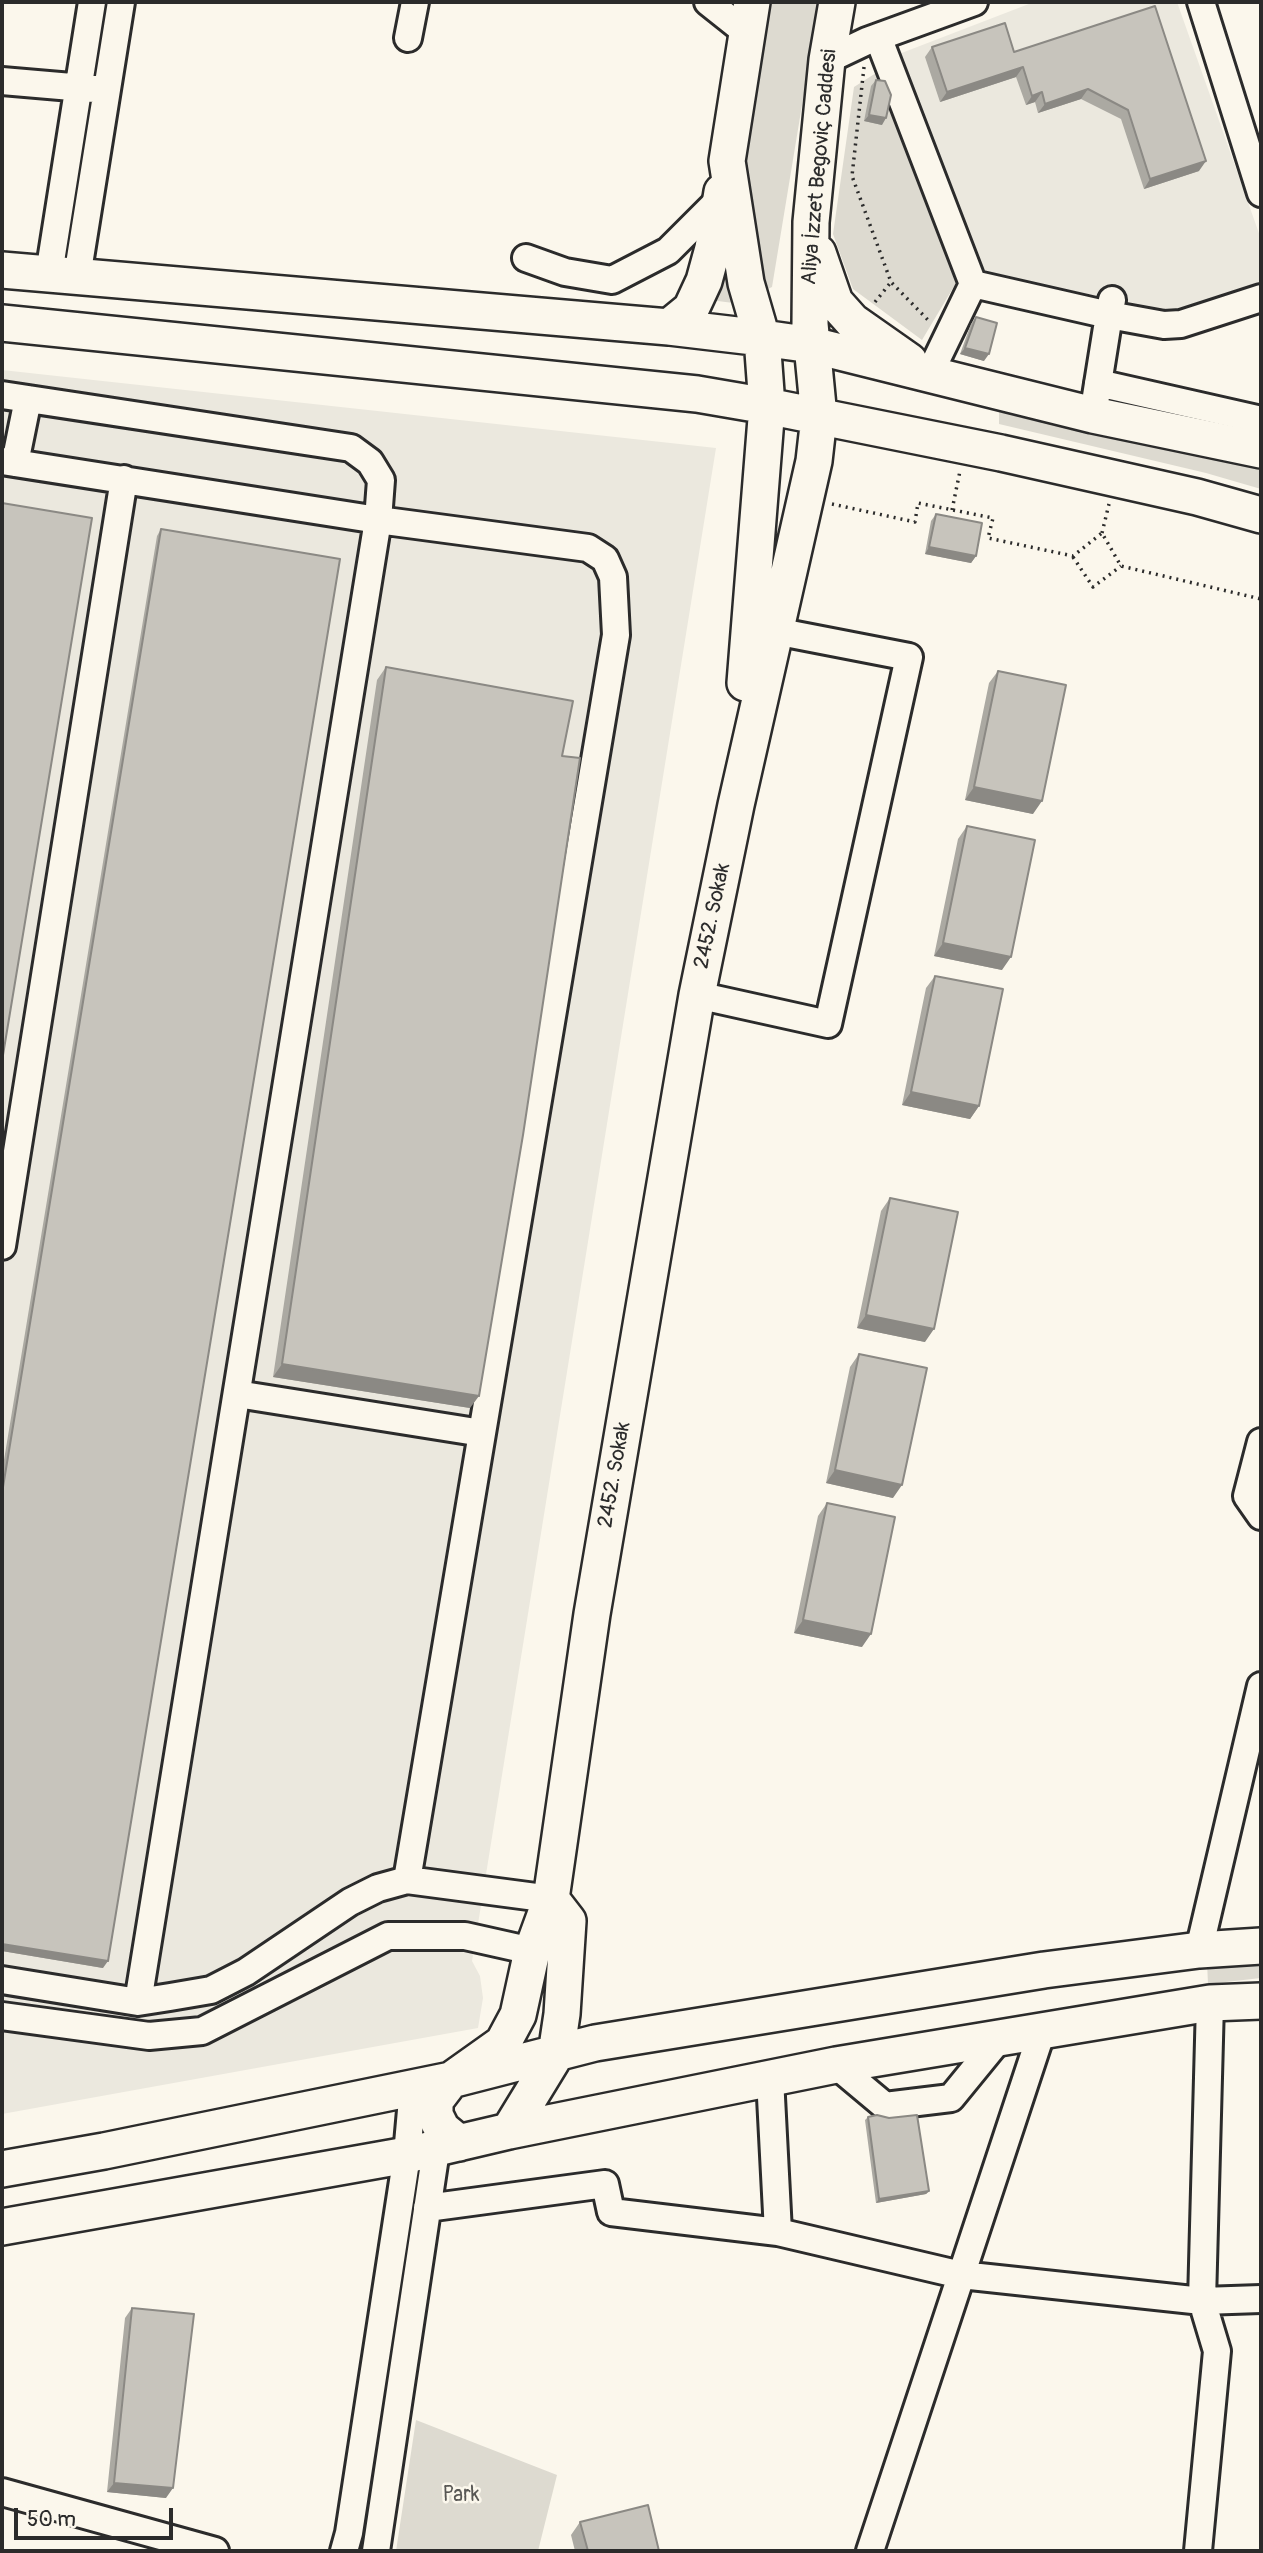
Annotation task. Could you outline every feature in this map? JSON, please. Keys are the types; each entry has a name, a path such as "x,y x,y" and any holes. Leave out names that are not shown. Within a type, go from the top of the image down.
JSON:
{"main road":[{"name":"Aliya İzzet Begoviç Caddesi","path":"819,416 809,284 811,222 827,60 837,2"},
{"path":"669,327 691,309 704,281 713,248 749,18"},
{"path":"727,161 746,283 762,338 767,406"},
{"path":"811,222 820,263 835,302 852,321 929,375"},
{"path":"2,270 669,327 813,345 929,375 1095,399 1261,450"},
{"path":"2,323 697,394 819,416 1184,494 1261,515"},
{"name":"2452. Sokak","path":"736,805 767,406"},
{"name":"2452. Sokak","path":"451,2080 503,2043 518,2015 532,1951 551,1899 592,1614 697,995 736,805 814,461 819,416"},
{"path":"509,2131 556,2054 562,2014 568,1921 551,1899"},
{"path":"2,2169 104,2151 451,2080 595,2043 1031,1972 1199,1950 1261,1946"},
{"path":"2,2227 434,2149 509,2131 836,2065 1210,2003 1261,2001"},
{"path":"562,2014 595,2043"},
{"path":"434,2149 442,2129 435,2115 435,2101 451,2080"}],"street":[{"path":"63,276 79,87 92,2"},
{"path":"63,276 107,91 121,2"},
{"path":"408,38 415,2"},
{"path":"708,2 749,18"},
{"path":"827,60 873,39 974,2"},
{"path":"1201,2 1256,158 1261,193"},
{"path":"873,39 973,284 929,375"},
{"path":"2,81 107,91"},
{"path":"526,258 565,272 612,280 668,251 721,198"},
{"path":"973,284 1111,307 1164,325 1181,324 1261,298"},
{"path":"1111,307 1095,399 1261,420"},
{"path":"138,2002 378,520 381,480 370,461 351,449 15,397 8,462 378,520 588,548 605,559 613,577 616,635 407,1880"},
{"path":"2,1246 124,479"},
{"path":"697,995 828,1024 909,657 775,631"},
{"path":"237,1394 482,1433"},
{"path":"1261,1442 1247,1496 1261,1517"},
{"path":"1199,1950 1254,1751 1259,1703"},
{"path":"2,1980 138,2002 211,1990 246,1972 350,1902 378,1888 407,1880 551,1899"},
{"path":"2,2016 149,2036 202,2031 341,1957 387,1936 465,1936 532,1951"},
{"path":"1198,2551 1217,2350 1202,2301 1210,2003"},
{"path":"870,2551 1042,2031"},
{"path":"836,2065 885,2106 951,2098 1000,2038"},
{"path":"771,2078 778,2232"},
{"path":"376,2551 434,2149 413,2088"},
{"path":"344,2551 434,2149"},
{"path":"427,2208 605,2185 611,2213 778,2232 961,2275 1202,2301 1261,2299"},
{"path":"2,2492 215,2551"}],"path":[{"path":"873,39 852,176 891,282 947,339"},
{"path":"952,510 962,466"},
{"path":"1073,556 1102,533 1111,497"},
{"path":"832,504 915,522 918,503 993,517 988,538 1073,556 1093,587 1121,566"},
{"path":"1102,533 1121,566 1261,599"}],"shaded area":[{"path":"1034,2 1177,2 1261,239 1261,285 1180,312 985,274 899,54"},
{"path":"2,370 716,448 472,1961 480,1976 483,1998 478,2028 2,2114"}],"green space":[{"path":"769,2 819,2 772,287 759,293 745,157"},
{"path":"876,73 959,278 922,340 853,289 833,234 854,87"},
{"path":"727,230 741,304 710,300"},
{"path":"999,404 1215,455 1261,469 1261,489 1206,473 999,424"},
{"path":"1261,1958 1261,1978 1208,1984 1207,1962"},
{"name":"Park","path":"416,2420 557,2475 538,2551 396,2551"}],"building":[{"path":"1155,6 1206,161 1150,179 1128,110 1088,89 1045,104 1042,92 1032,96 1023,67 947,92 932,47 1005,23 1014,52"},
{"path":"876,80 885,81 891,95 886,118 869,115"},
{"path":"976,317 997,323 989,354 965,348"},
{"path":"2,503 92,518 2,1061"},
{"path":"936,514 982,523 976,556 929,547"},
{"path":"161,529 340,559 108,1961 2,1944 2,1493"},
{"path":"386,667 573,701 562,756 580,758 523,1135 479,1396 282,1364"},
{"path":"998,671 1066,685 1042,801 974,787"},
{"path":"967,826 1035,840 1011,957 943,943"},
{"path":"935,976 1003,989 979,1106 911,1092"},
{"path":"890,1198 958,1212 934,1329 866,1315"},
{"path":"859,1354 927,1368 902,1485 835,1470"},
{"path":"827,1503 895,1517 871,1634 803,1620"},
{"path":"877,2115 889,2118 917,2115 929,2191 879,2199 868,2117"},
{"path":"132,2308 194,2314 173,2488 114,2483"},
{"path":"648,2505 659,2551 588,2551 580,2522"}]}
